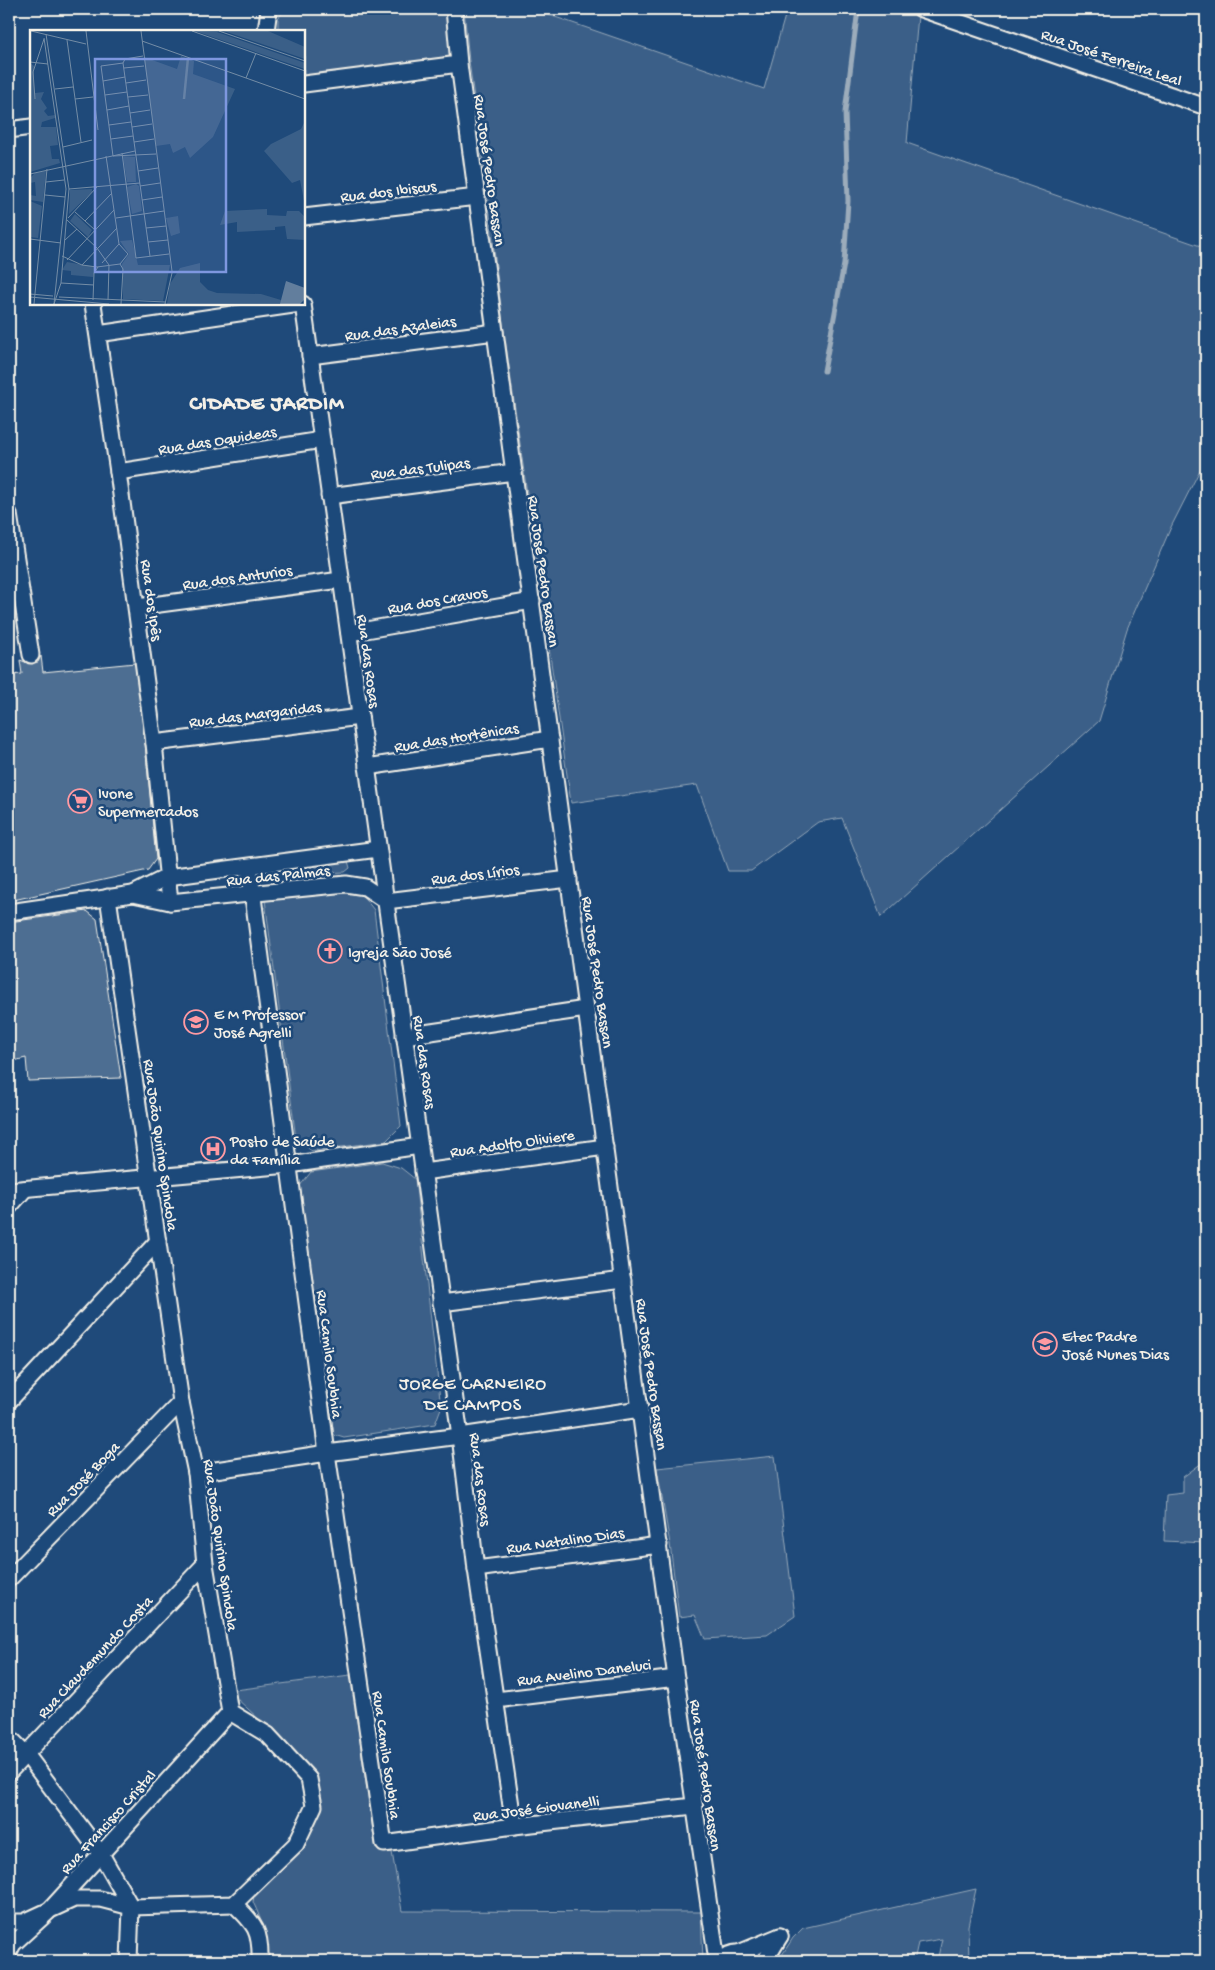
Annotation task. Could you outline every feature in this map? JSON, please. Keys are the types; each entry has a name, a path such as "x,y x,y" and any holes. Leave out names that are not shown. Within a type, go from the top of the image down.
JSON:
{"street":[{"path":"266,30 269,9"},
{"name":"Rua José Pedro Bassan","path":"454,9 459,64 676,1678 714,1940 721,1960"},
{"name":"Rua José Ferreira Leal","path":"921,9 1206,106"},
{"path":"305,84 459,64"},
{"path":"9,130 30,127"},
{"name":"Rua dos Ibiscus","path":"305,218 477,197"},
{"name":"Rua dos Ipês","path":"93,305 137,607 154,743 170,902"},
{"path":"98,334 294,305"},
{"name":"Rua das Rosas","path":"301,305 322,440 420,1146 460,1436 476,1569 514,1826"},
{"name":"Rua das Azaleias","path":"310,356 495,332"},
{"name":"Rua das Oquideas","path":"118,472 322,440"},
{"name":"Rua das Tulipas","path":"329,496 514,472"},
{"path":"9,514 31,655"},
{"name":"Rua dos Anturios","path":"137,607 341,580"},
{"name":"Rua dos Cravos","path":"349,633 532,601"},
{"name":"Rua das Margaridas","path":"154,743 360,717"},
{"name":"Rua das Hortênicas","path":"367,767 550,739"},
{"name":"Rua das Palmas","path":"133,894 167,877 378,849"},
{"name":"Rua Camilo Soubhia","path":"250,867 327,1452 384,1844"},
{"name":"Rua dos Lírios","path":"386,901 569,879"},
{"name":"Rua das Palmas","path":"133,894 170,902 346,884 365,887 386,901"},
{"path":"9,912 133,894"},
{"name":"Rua João Quirino Spindola","path":"108,897 181,1402 196,1473 205,1564 230,1712"},
{"path":"404,1036 586,1009"},
{"path":"9,1190 148,1179 289,1164 420,1146"},
{"name":"Rua Adolfo Oliviere","path":"423,1172 605,1147"},
{"path":"9,1207 25,1189"},
{"path":"9,1401 158,1241"},
{"path":"441,1303 623,1280"},
{"name":"Rua José Boga","path":"9,1579 181,1402"},
{"path":"196,1473 327,1452 460,1436 640,1408"},
{"name":"Rua Natalino Dias","path":"476,1569 659,1544"},
{"name":"Rua Claudemundo Costa","path":"9,1772 205,1564"},
{"name":"Rua Avelino Daneluci","path":"496,1700 676,1678"},
{"path":"9,1922 24,1922 74,1899 100,1899 131,1907 234,1904 296,1844 314,1806 309,1779 268,1736 230,1712"},
{"name":"Rua Francisco Cristal","path":"9,1952 12,1944 47,1913 230,1712"},
{"path":"9,1737 26,1754 101,1854 131,1907 129,1961"},
{"name":"Rua José Giovanelli","path":"384,1844 514,1826 694,1806"},
{"path":"234,1904 252,1921 261,1941 260,1961"},
{"path":"721,1960 733,1953 780,1936 766,1961"},
{"path":"740,1952 748,1954 755,1961"}],"shaded area":[{"path":"286,9 446,9 452,51 447,60 305,79 305,30 278,30 278,18"},
{"path":"464,9 532,9 764,89 787,9 897,9 918,15 907,143 1206,248 1206,458 1171,527 1127,629 1099,721 881,917 842,818 818,822 751,871 728,871 697,785 571,803 504,331"},
{"path":"343,859 348,861 350,868 345,872 279,875 279,870 281,869"},
{"path":"338,884 362,895 374,910 401,1126 386,1141 312,1151 296,1139 265,900"},
{"path":"382,1162 401,1168 415,1179 441,1408 435,1424 344,1438 334,1435 299,1187 311,1172"},
{"path":"775,1456 795,1616 767,1635 705,1639 695,1615 679,1617 670,1544 657,1468"},
{"path":"1206,1460 1206,1543 1164,1541 1166,1495 1183,1493 1183,1477"},
{"path":"350,1675 375,1844 379,1852 392,1852 402,1911 701,1912 703,1961 267,1961 265,1938 262,1924 253,1902 254,1896 302,1844 318,1807 272,1731 236,1698 235,1690"},
{"path":"976,1889 968,1926 969,1961 937,1961 942,1939 918,1943 914,1961 778,1961 793,1938 803,1928"}],"building":[{"name":"Ivone Supermercados","path":"41,656 43,672 135,663 156,859 148,870 9,901 9,675 22,674 20,660 28,663 38,662"},
{"path":"87,911 97,919 121,1078 28,1081 26,1058 9,1062 9,922"}],"waterway":[{"path":"824,371 844,264 848,201 845,112 858,9"}],"place":[{"name":"Ivone Supermercados","path":"80,801"},
{"name":"Igreja São José","path":"330,951"},
{"name":"E M Professor José Agrelli","path":"196,1022"},
{"name":"Posto de Saúde da Família","path":"213,1149"},
{"name":"Etec Padre José Nunes Dias","path":"1045,1344"}],"district":[{"name":"CIDADE JARDIM","path":"267,402"},
{"name":"JORGE CARNEIRO DE CAMPOS","path":"473,1394"}]}
